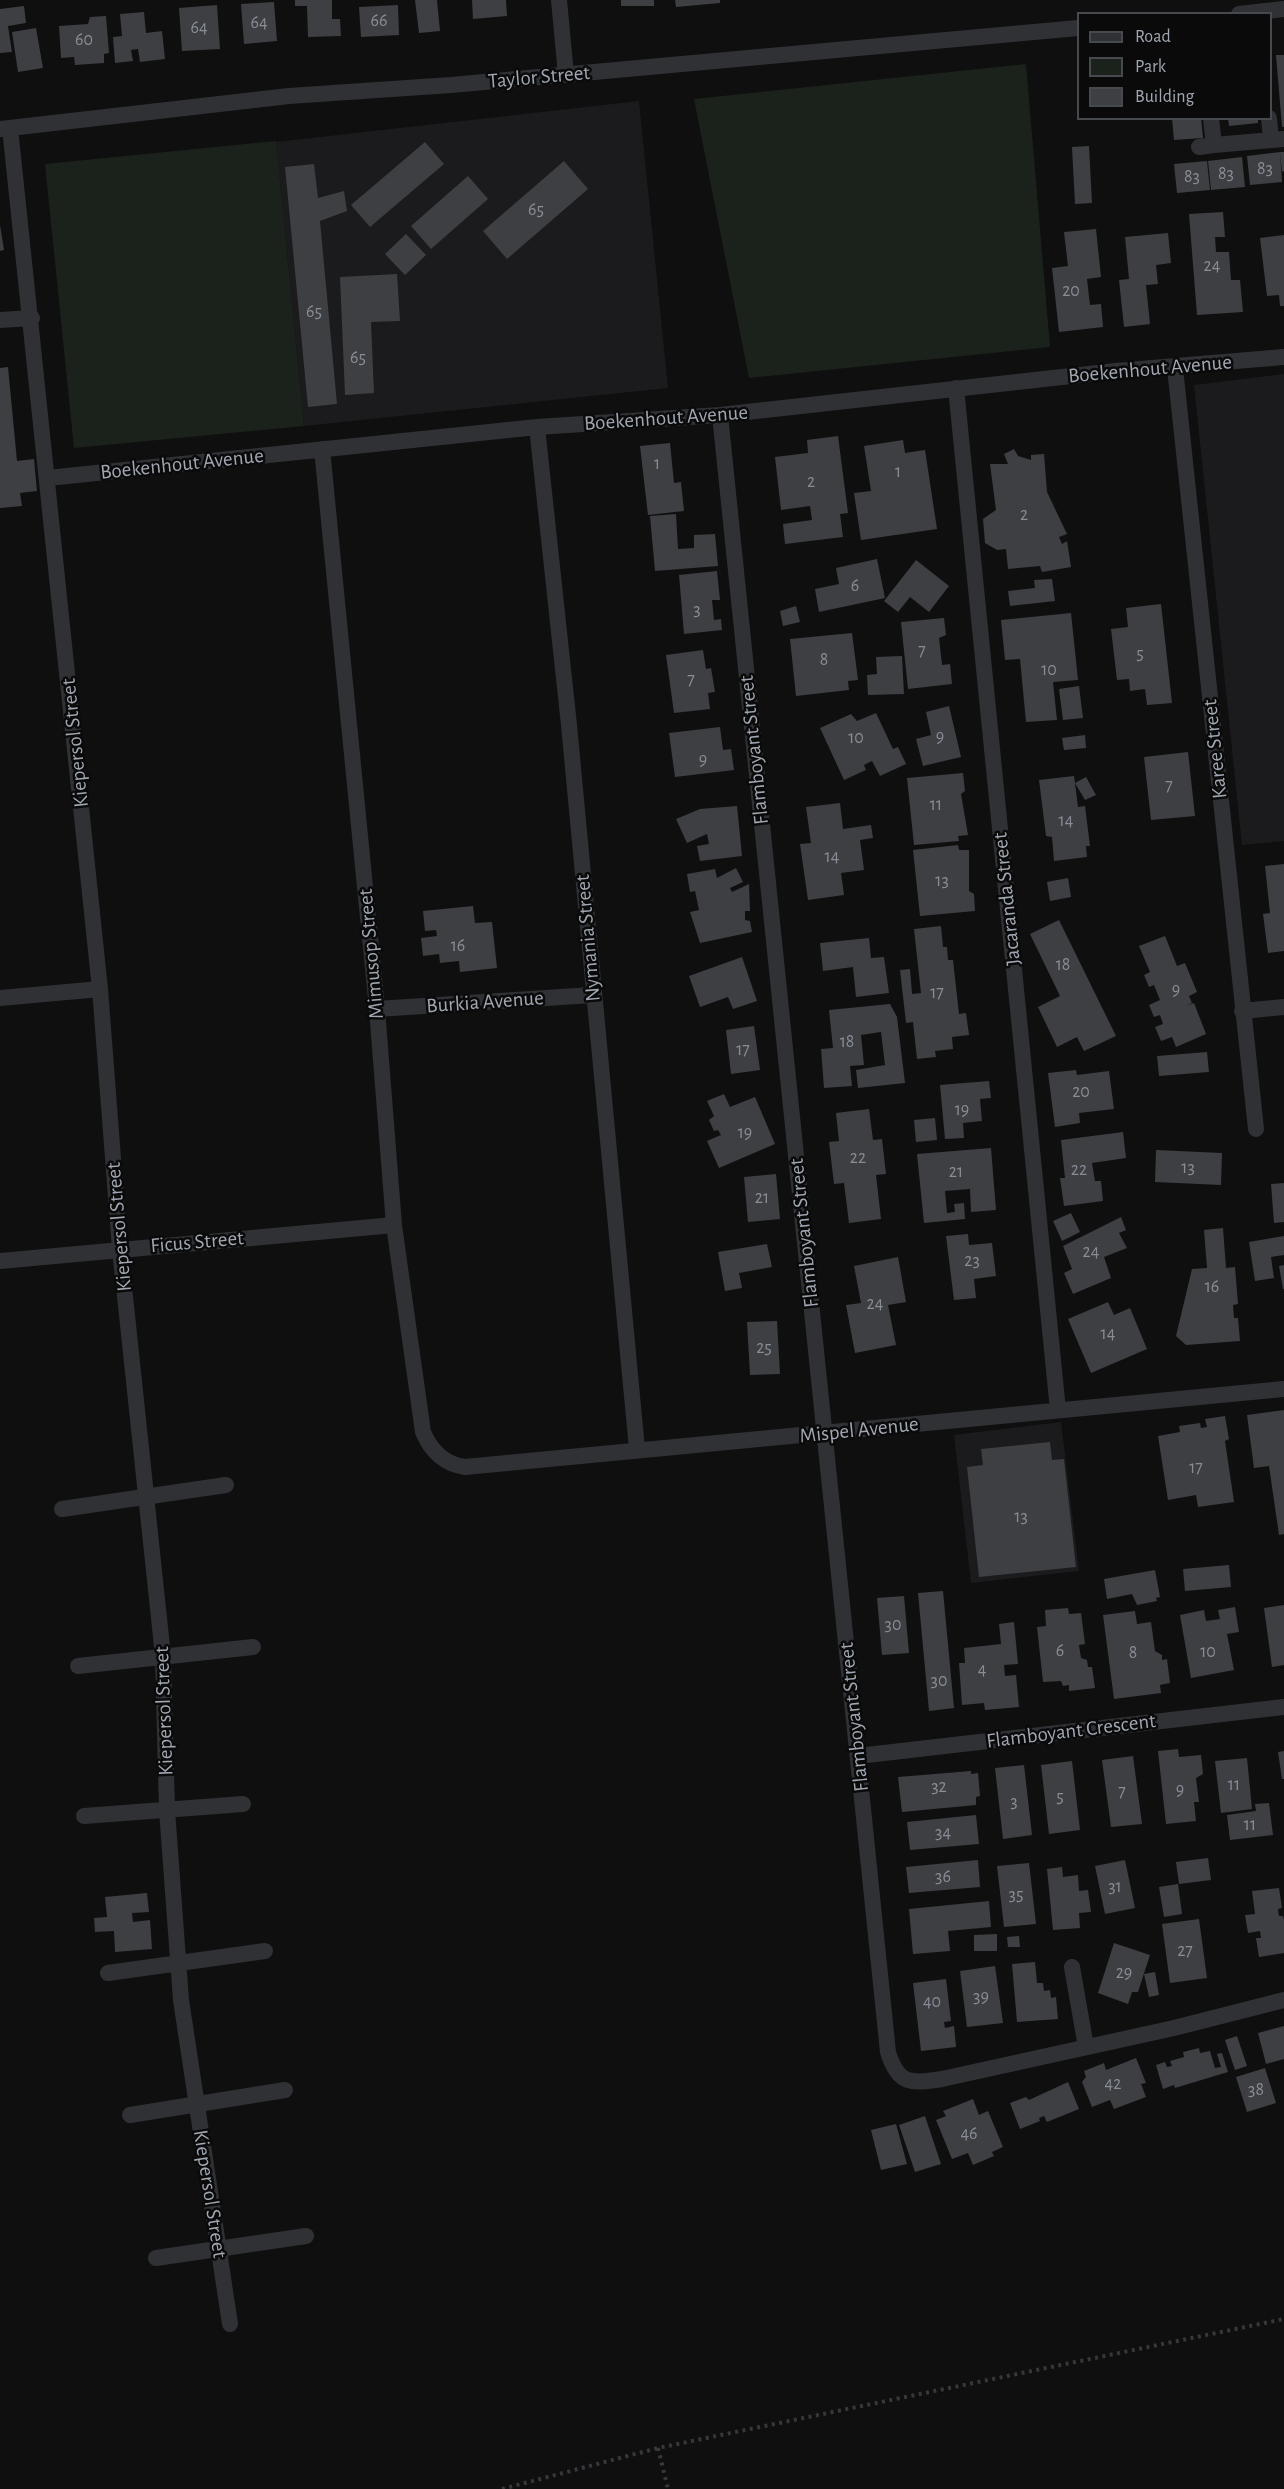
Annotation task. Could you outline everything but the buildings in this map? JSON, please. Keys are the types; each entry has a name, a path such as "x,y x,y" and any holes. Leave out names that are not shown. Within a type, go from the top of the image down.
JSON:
{"street":[{"path":"560,0 566,75"},
{"path":"1251,12 1284,9"},
{"name":"Taylor Street","path":"5,129 290,96 566,75 1077,28"},
{"path":"1211,120 1206,146 1278,140 1270,120"},
{"name":"Kiepersol Street","path":"5,129 32,318 100,989 120,1249 148,1496 163,1656 167,1810 177,1963 230,2324"},
{"path":"0,320 32,318"},
{"name":"Boekenhout Avenue","path":"48,478 537,427 720,415 1116,371 1176,368 1284,357"},
{"name":"Karee Street","path":"1176,368 1256,1129"},
{"name":"Jacaranda Street","path":"956,388 1058,1410"},
{"name":"Flamboyant Street","path":"720,415 888,2052 893,2068 902,2078 915,2083 1086,2047"},
{"name":"Nymania Street","path":"537,427 569,725 592,995 637,1449"},
{"name":"Mimusop Street","path":"322,449 377,1009 394,1225 423,1432 437,1454"},
{"path":"0,998 100,989"},
{"name":"Burkia Avenue","path":"377,1009 592,995"},
{"path":"1242,1011 1284,1007"},
{"name":"Ficus Street","path":"0,1261 394,1225"},
{"name":"Mispel Avenue","path":"437,1454 452,1465 465,1467 637,1449 824,1435 1284,1389"},
{"path":"62,1509 226,1485"},
{"path":"78,1665 253,1647"},
{"name":"Flamboyant Crescent","path":"858,1756 1284,1707"},
{"path":"84,1816 243,1804"},
{"path":"108,1973 265,1951"},
{"path":"1072,1967 1086,2047 1284,2000"},
{"path":"130,2115 285,2090"},
{"path":"156,2258 306,2236"}],"path":[{"path":"502,2489 657,2448 1284,2319"},
{"path":"657,2448 668,2489"}],"shaded area":[{"path":"639,101 668,388 304,426 276,142"},
{"path":"1284,374 1284,841 1242,845 1194,385"},
{"path":"1061,1422 1079,1571 971,1583 954,1435"}],"green space":[{"path":"1026,64 1050,347 749,378 694,99"},
{"path":"276,141 304,426 74,448 45,164"}]}
